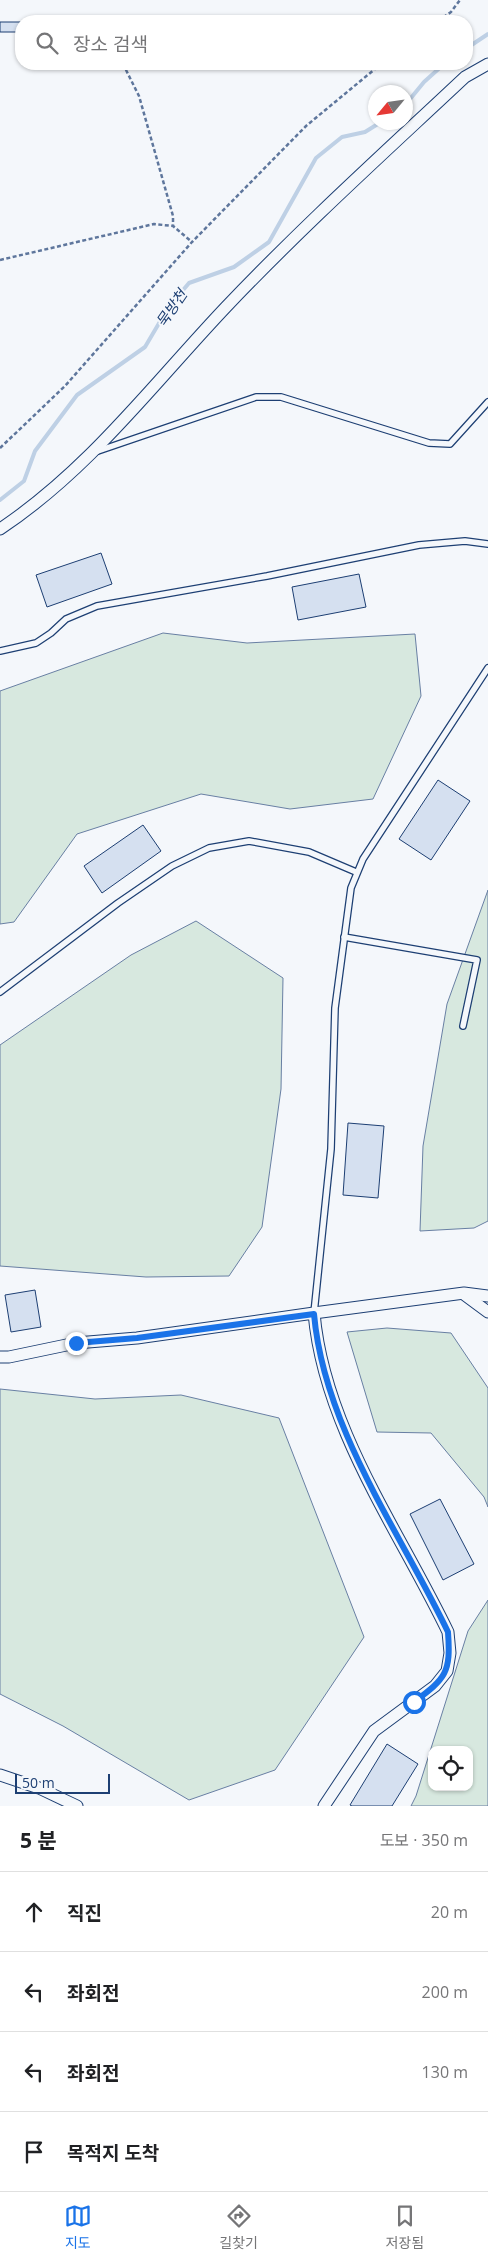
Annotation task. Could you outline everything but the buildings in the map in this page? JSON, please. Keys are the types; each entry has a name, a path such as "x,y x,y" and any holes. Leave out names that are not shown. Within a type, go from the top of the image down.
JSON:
{"street":[{"path":"0,529 30,509 91,454 284,246 466,77 488,64"},
{"path":"464,1294 488,1312"},
{"path":"0,1357 9,1357 76,1343 155,1335 464,1294 488,1296"},
{"path":"314,1314 316,1335 325,1373 339,1419 356,1456 448,1632 450,1653 447,1671 435,1686 374,1731 324,1806"},
{"path":"0,1775 39,1788 77,1806"}],"lane":[{"path":"91,454 256,397 281,397 429,443 450,444 488,402"},
{"path":"0,651 36,643 52,633 66,619 97,606 267,576 418,545 465,541 488,544"},
{"path":"314,1314 331,1149 335,1008 351,888 356,872 488,668"},
{"path":"0,992 126,897 172,866 209,848 249,841 309,852 356,872"},
{"path":"344,937 477,960 463,1026"}],"path":[{"path":"447,15 460,0"},
{"path":"126,70 139,96 173,216 173,226"},
{"path":"0,448 65,386 192,242 306,126 374,70"},
{"path":"0,260 154,224 173,226 192,242"}],"shaded area":[{"path":"163,633 247,643 415,634 421,696 373,799 290,809 201,794 77,834 14,922 0,924 0,691"},
{"path":"488,890 488,1221 474,1228 420,1231 423,1146 447,1004"},
{"path":"196,921 283,978 281,1089 262,1227 229,1276 146,1277 0,1266 0,1045 131,955"},
{"path":"387,1328 451,1333 488,1388 488,1507 484,1497 431,1433 377,1432 347,1332"},
{"path":"0,1389 95,1399 181,1395 279,1418 364,1637 275,1770 189,1800 63,1726 0,1694"},
{"path":"488,1600 488,1806 411,1806 428,1758 428,1791 473,1791 473,1746 432,1746 468,1631"}],"waterway":[{"name":"묵방천","path":"473,44 488,34"},
{"name":"묵방천","path":"413,95 437,70"},
{"name":"묵방천","path":"0,500 24,481 35,451 77,395 145,347 168,308 189,283 234,267 269,242 316,158 342,137 368,130"}],"route":[{"path":"76,1343 137,1338 314,1314 316,1335 325,1373 339,1419 356,1456 430,1594 448,1632 450,1653 447,1671 435,1686 414,1702"}]}
